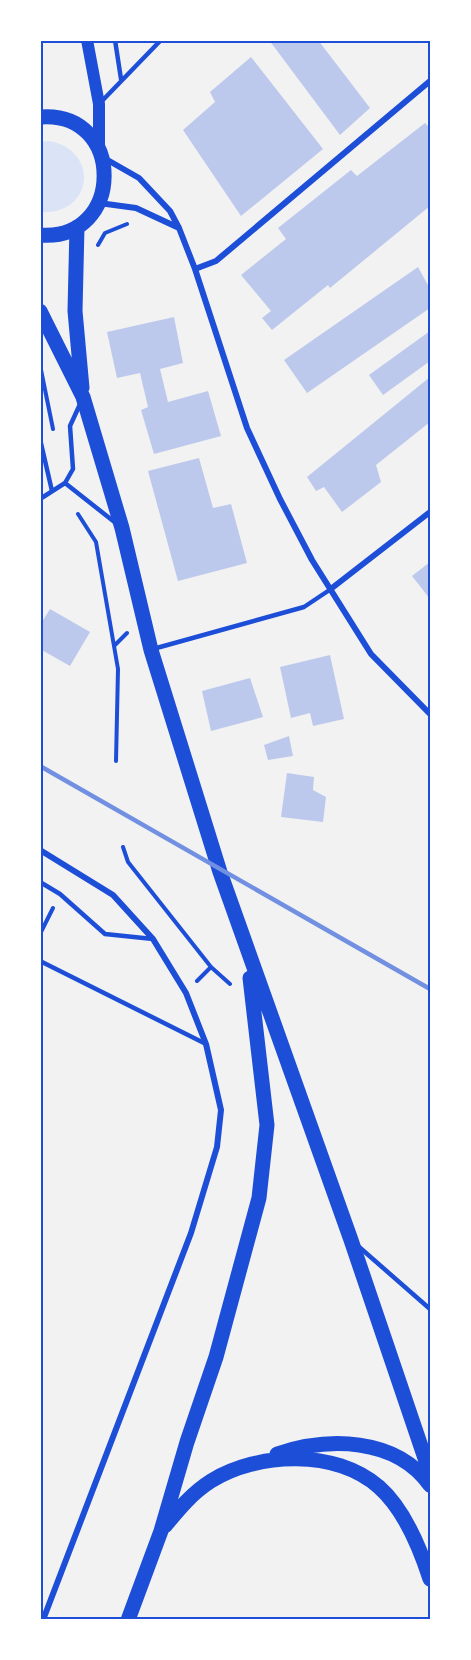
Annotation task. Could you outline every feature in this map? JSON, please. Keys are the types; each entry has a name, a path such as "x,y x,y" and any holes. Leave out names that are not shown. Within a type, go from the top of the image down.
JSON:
{"main road":[{"path":"40,235 56,235 76,227 93,212 99,203 105,181 101,153 99,104 87,40"},
{"path":"40,117 55,117 76,125 93,140 101,153"},
{"path":"76,227 75,311 83,397"},
{"path":"40,311 83,397 122,528 151,650 225,886 247,954 273,1016 430,1473"},
{"path":"128,1620 161,1531 187,1442 216,1357 259,1198 267,1125 261,1050 247,954"},
{"path":"161,1531 191,1496 212,1480 286,1451 349,1444 370,1445 388,1451 412,1466 430,1485"},
{"path":"249,1464 278,1460 319,1461 345,1467 379,1487 391,1501 414,1537 430,1579"}],"street":[{"path":"195,269 216,261 430,81"},
{"path":"101,153 139,178 159,198 179,228 195,269 247,428 312,560 332,588 370,654 430,714"},
{"path":"99,203 136,208 179,228"},
{"path":"332,588 430,512"},
{"path":"40,850 113,895 153,939 186,993 206,1044 221,1110 217,1147 191,1233 43,1620"}],"lane":[{"path":"116,40 121,79"},
{"path":"99,104 161,40"},
{"path":"40,499 65,483 73,470 70,426 83,397"},
{"path":"40,439 52,491"},
{"path":"65,483 122,528"},
{"path":"151,650 304,607 332,588"},
{"path":"40,882 60,894 105,934 153,939"},
{"path":"40,961 206,1044"},
{"path":"351,1240 430,1309"}],"path":[{"path":"94,251 105,232 133,224"},
{"path":"87,530 96,542 118,669 116,761"},
{"path":"114,646 143,616"},
{"path":"123,846 128,862 211,967"},
{"path":"40,934 60,894"}],"shaded area":[{"path":"50,141 66,147 77,157 83,169 84,182 79,194 71,204 57,211 40,212 41,142"}],"building":[{"path":"269,40 318,40 370,108 340,135"},
{"path":"251,57 323,149 241,216 183,130 215,102 210,92"},
{"path":"425,123 430,128 430,206 330,288 328,285 272,330 262,318 271,311 241,275 286,239 278,228 351,170 357,176"},
{"path":"418,267 430,289 430,308 307,393 284,360"},
{"path":"174,317 183,363 160,369 168,402 208,391 221,436 154,454 141,410 148,407 140,373 117,378 107,332"},
{"path":"430,331 430,361 383,395 369,375"},
{"path":"430,377 430,422 376,465 381,482 342,512 324,487 316,491 307,477"},
{"path":"199,458 213,508 231,504 247,563 178,581 148,471"},
{"path":"430,562 430,599 412,576"},
{"path":"50,609 90,632 70,666 40,649 40,625"},
{"path":"330,655 344,719 313,726 310,713 291,718 280,667"},
{"path":"250,678 263,717 211,731 202,691"},
{"path":"289,736 293,756 268,760 264,745"},
{"path":"287,773 314,777 313,790 326,797 323,822 281,817"}],"railway":[{"path":"40,766 430,989"}]}
